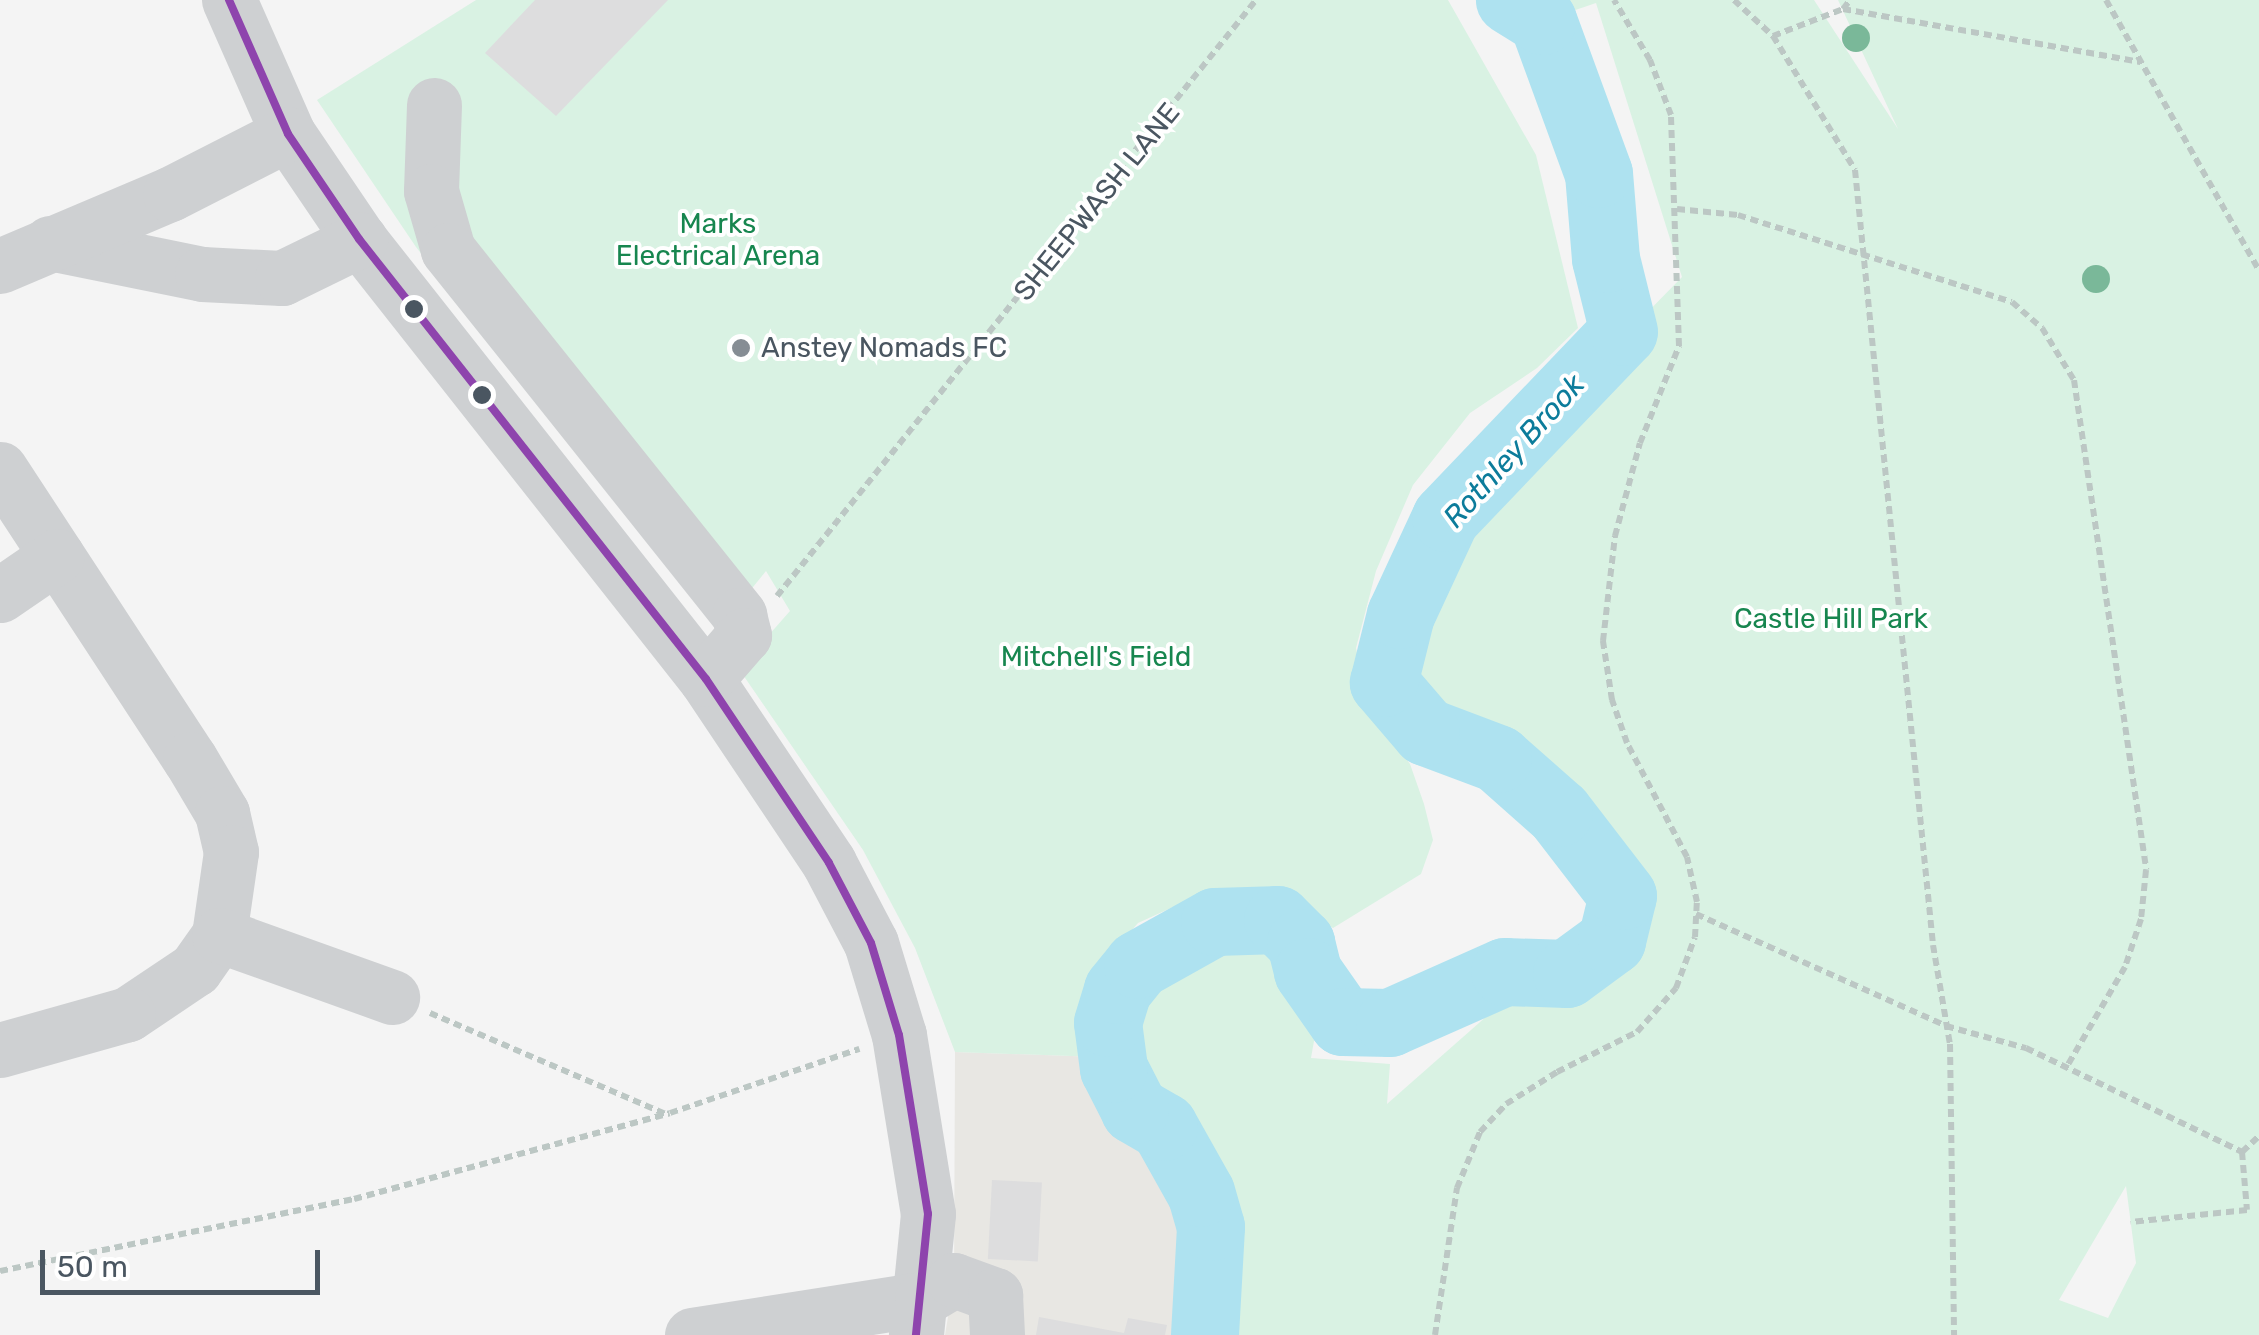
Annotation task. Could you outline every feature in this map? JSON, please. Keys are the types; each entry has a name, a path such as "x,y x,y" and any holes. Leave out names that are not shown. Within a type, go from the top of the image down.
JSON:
{"street":[{"path":"229,0 288,134 360,240 706,679 829,863 871,943 899,1035 928,1214 919,1317"},
{"path":"434,105 431,191 448,250 721,589 744,635 706,679"},
{"path":"0,266 288,134"},
{"path":"50,244 202,274 282,278 360,240"},
{"path":"0,469 222,813 231,852 219,934 195,969 162,996 128,1014 0,1050"},
{"path":"0,595 57,556"},
{"path":"219,934 397,1000"},
{"path":"692,1335 919,1317 954,1280 983,1286 1000,1301 997,1335"}],"path":[{"name":"SHEEPWASH LANE","path":"744,635 1256,0"},
{"path":"1435,1335 1457,1188 1480,1132 1519,1096 1637,1032 1676,988 1696,914 1687,857 1612,700 1603,641 1615,536 1640,443 1679,346 1671,115 1650,60 1614,0"},
{"path":"1734,0 1773,36 1855,170 1946,1026 1954,1335"},
{"path":"1773,36 1843,9 1850,0"},
{"path":"2106,0 2259,270"},
{"path":"1843,9 2140,62"},
{"path":"1677,208 1738,215 2012,302 2042,328 2074,380 2146,870 2141,919 2124,967 2066,1068"},
{"path":"1696,914 1946,1026 2026,1048 2242,1152"},
{"path":"397,1000 666,1114"},
{"path":"0,1271 354,1199 666,1114 899,1035"},
{"path":"2242,1152 2259,1136"},
{"path":"2131,1222 2247,1210 2242,1152"}],"shaded area":[{"path":"955,1052 1100,1057 1114,1103 1178,1179 1187,1279 1179,1335 945,1335 954,1280"}],"green space":[{"path":"476,0 1448,0 1536,155 1578,328 1537,368 1470,413 1413,485 1376,571 1356,648 1367,704 1410,764 1424,804 1433,840 1421,874 1333,928 1257,888 1184,902 1138,923 1089,980 1085,1014 1100,1057 955,1052 915,948 863,850 739,669 790,611 766,571 718,630 416,247 317,100"},
{"name":"Castle Hill Park","path":"1532,0 1814,0 1898,129 1838,0 2259,0 2259,1335 1205,1335 1201,1193 1182,1157 1135,1110 1114,1069 1118,990 1168,946 1214,922 1278,920 1322,996 1311,1058 1390,1064 1387,1104 1622,897 1384,683 1446,518 1682,277 1596,3 1543,21","holes":["2126,1186 2136,1263 2108,1318 2059,1300"]}],"building":[{"path":"535,0 668,0 556,116 485,53"},
{"path":"992,1180 1042,1183 1038,1262 988,1259"},
{"path":"1039,1317 1124,1333 1128,1318 1167,1325 1165,1335 1036,1335"}],"waterway":[{"name":"Rothley Brook","path":"1205,1335 1211,1227 1201,1193 1164,1127 1135,1110 1114,1069 1108,1023 1118,990 1138,965 1215,922 1278,920 1301,943 1308,972 1343,1022 1390,1023 1505,972 1567,974 1612,941 1623,896 1559,813 1498,759 1426,732 1384,683 1401,615 1446,518 1624,332 1606,259 1599,174 1543,21 1510,0"}],"transit line":[{"path":"229,0 288,134 359,239 706,679 829,863 871,943 899,1035 928,1214 916,1335"}],"place":[{"name":"Anstey Nomads FC","path":"741,348"}],"park label":[{"name":"Marks Electrical Arena","path":"718,240"},
{"name":"Mitchell's Field","path":"1096,657"}]}
